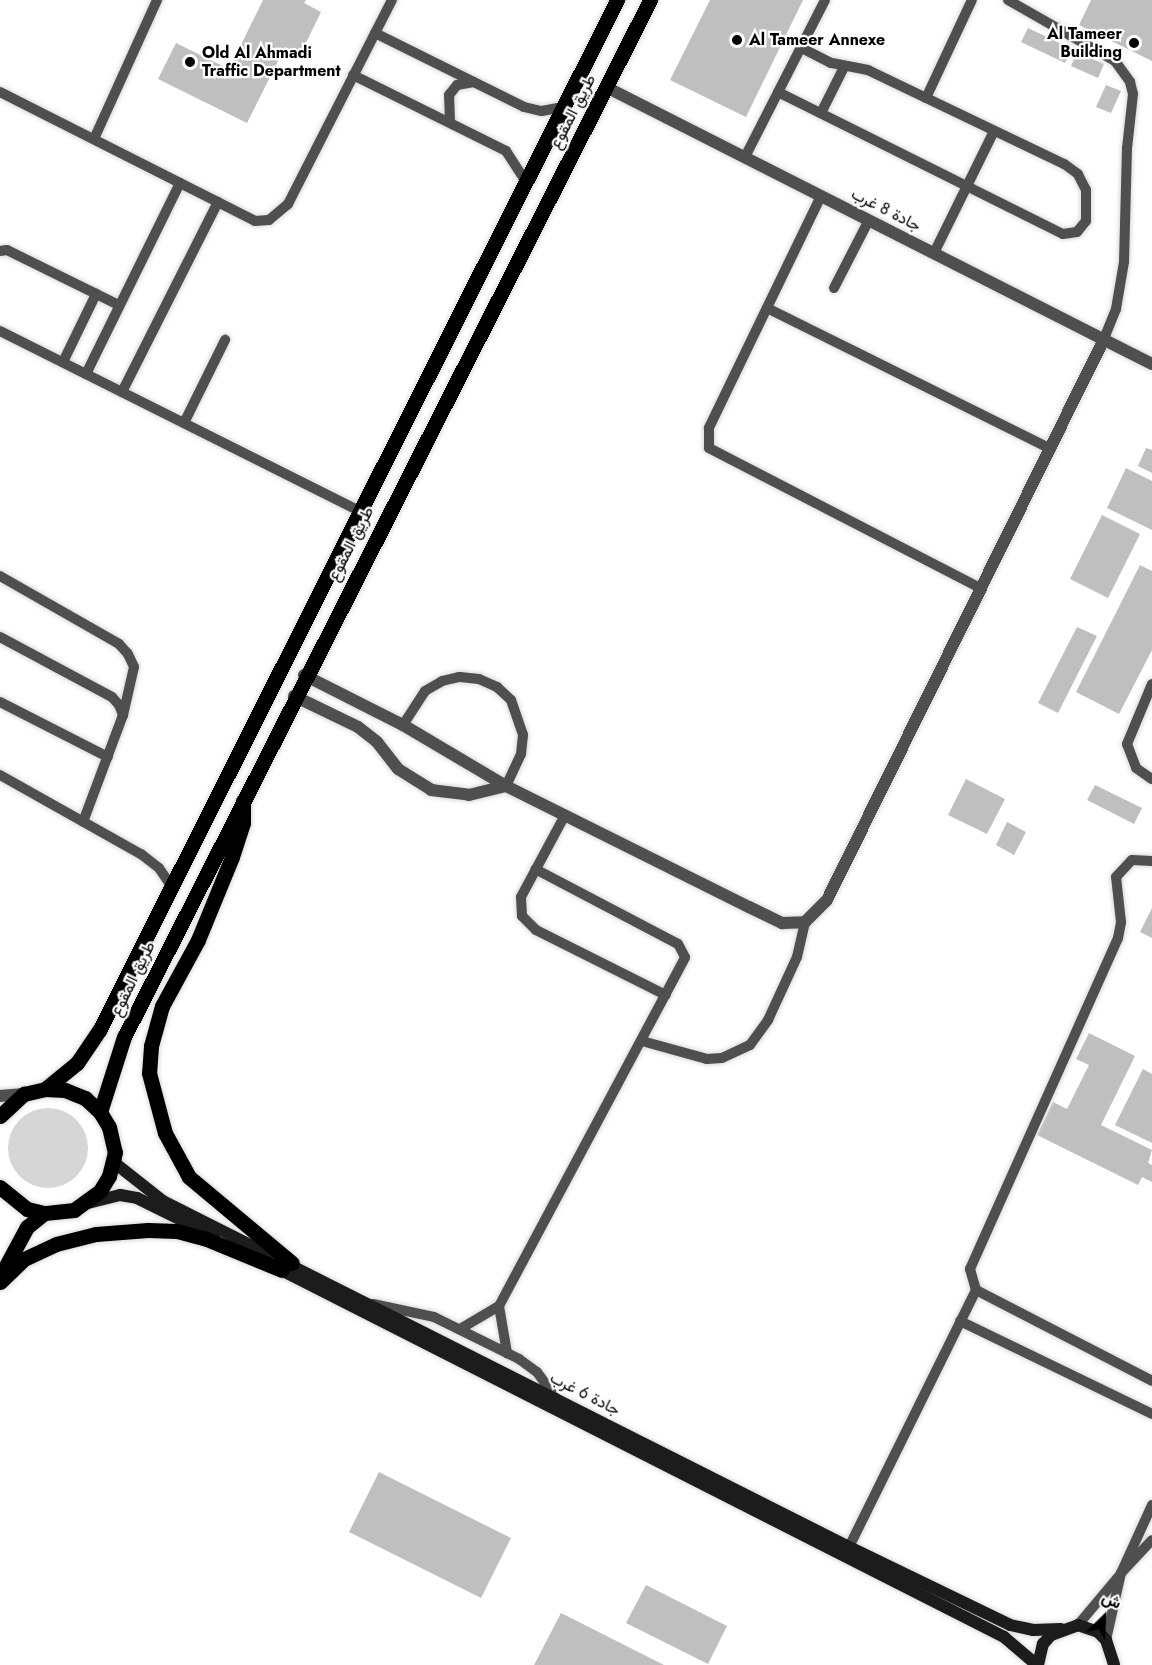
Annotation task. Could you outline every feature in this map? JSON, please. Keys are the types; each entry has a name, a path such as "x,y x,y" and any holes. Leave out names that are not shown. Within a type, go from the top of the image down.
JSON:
{"main road":[{"name":"طريق المقوع","path":"45,1089 77,1063 100,1029 616,0"},
{"name":"طريق المقوع","path":"100,1112 124,1037 243,796 650,0"},
{"path":"243,796 243,823 232,857 198,940 162,1006 151,1046 149,1073 165,1133 189,1177 287,1266"},
{"path":"0,1116 24,1094 45,1089 65,1090 85,1098 100,1112 109,1126 115,1152 109,1176 88,1203 67,1212 44,1214 13,1200 0,1187"},
{"name":"جادة 6 غرب","path":"115,1152 116,1164 156,1196 1004,1637 1037,1665"},
{"path":"0,1187 0,1197"},
{"name":"جادة 6 غرب","path":"88,1203 120,1195 137,1198 373,1304 849,1547 1010,1625 1033,1630 1060,1629 1078,1625"},
{"path":"0,1280 27,1227 44,1214"},
{"path":"0,1280 24,1259 56,1244 96,1234 147,1230 204,1238 287,1266"},
{"path":"1078,1625 1098,1632 1106,1640 1116,1663"},
{"path":"1037,1665 1043,1644 1060,1629"}],"street":[{"name":"جادة 8 غرب","path":"606,87 1152,364"},
{"path":"304,675 403,725 506,786 771,918 794,924 805,922 827,900 1052,449 1104,339"},
{"path":"294,696 358,728 377,742 398,769 431,790 469,795 506,786"},
{"path":"0,1096 24,1094"}],"lane":[{"path":"94,139 157,0"},
{"path":"0,92 255,221 279,215 392,0"},
{"path":"745,158 825,0"},
{"path":"926,98 972,0"},
{"path":"1008,0 1021,3 1115,61 1130,82 1133,94 1127,148 1124,262 1116,309 1104,339"},
{"path":"375,33 524,106 542,111 562,108"},
{"path":"778,92 1063,234 1077,231 1086,221 1086,190 1078,174 868,70 844,67 801,48"},
{"path":"821,113 844,67"},
{"path":"353,75 506,151 525,180"},
{"path":"450,122 446,102 449,95 458,85 477,82"},
{"path":"934,253 994,131"},
{"path":"86,374 180,183"},
{"path":"821,196 709,428 709,448 982,589"},
{"path":"122,392 218,202"},
{"path":"834,288 869,220"},
{"path":"0,251 8,250 119,305"},
{"path":"63,362 96,294"},
{"path":"768,308 1052,449"},
{"path":"0,331 359,511"},
{"path":"184,423 225,340"},
{"path":"0,576 119,644 129,654 134,667 123,715 83,822"},
{"path":"0,637 111,697 123,715"},
{"path":"403,725 425,691 442,681 460,677 479,679 497,687 511,700 523,735 520,754 506,786"},
{"path":"1152,684 1127,744 1136,768 1152,779"},
{"path":"0,702 108,757"},
{"path":"0,775 150,861 172,887"},
{"path":"565,815 521,897 520,907 528,924 666,995"},
{"path":"849,1547 976,1290 970,1269 1118,938 1121,922 1116,877 1132,860 1152,861"},
{"path":"460,1329 481,1320 499,1306 684,961 681,946 535,869"},
{"path":"642,1041 707,1059 722,1058 750,1045 764,1027 792,968 805,922"},
{"path":"976,1290 1152,1381"},
{"path":"373,1304 411,1309 460,1329 507,1353 537,1372 556,1398"},
{"path":"499,1306 507,1353"},
{"path":"960,1321 1151,1412"},
{"path":"1106,1640 1121,1573 1152,1505"},
{"path":"1078,1625 1121,1573 1151,1544"}],"shaded area":[{"path":"48,1108 63,1111 76,1120 85,1133 88,1148 85,1163 76,1176 63,1185 48,1188 33,1185 20,1176 11,1163 8,1148 11,1133 20,1120 33,1111"}],"building":[{"name":"Old Al Ahmadi Traffic Department","path":"263,0 306,0 304,3 321,12 300,55 285,47 247,123 158,79 176,43 229,69"},
{"name":"Al Tameer Annexe","path":"710,0 803,0 746,117 670,80"},
{"name":"Al Tameer Building","path":"1091,0 1152,0 1152,61 1079,25"},
{"path":"1028,28 1072,49 1065,63 1021,42"},
{"path":"1077,52 1104,64 1098,78 1071,66"},
{"path":"1106,85 1121,91 1111,113 1096,107"},
{"path":"1146,448 1152,450 1152,473 1138,466"},
{"path":"1126,468 1152,481 1152,530 1107,508"},
{"path":"1102,515 1140,534 1108,598 1070,579"},
{"path":"1140,565 1152,571 1152,650 1119,714 1076,692"},
{"path":"1077,627 1097,636 1058,713 1038,703"},
{"path":"966,779 1005,799 987,834 948,815"},
{"path":"1095,785 1142,808 1134,824 1087,800"},
{"path":"1007,822 1026,832 1014,855 996,845"},
{"path":"1152,908 1152,938 1140,932"},
{"path":"1089,1033 1135,1056 1101,1125 1152,1150 1148,1163 1152,1165 1152,1182 1142,1177 1138,1185 1037,1135 1053,1102 1067,1109 1089,1065 1076,1059"},
{"path":"1143,1069 1152,1074 1152,1143 1115,1125"},
{"path":"379,1472 511,1538 481,1598 349,1532"},
{"path":"646,1585 727,1626 708,1664 626,1623"},
{"path":"561,1613 664,1665 534,1665"}],"place":[{"name":"Al Tameer Annexe","path":"737,40"},
{"name":"Al Tameer Building","path":"1134,43"},
{"name":"Old Al Ahmadi Traffic Department","path":"190,62"}]}
